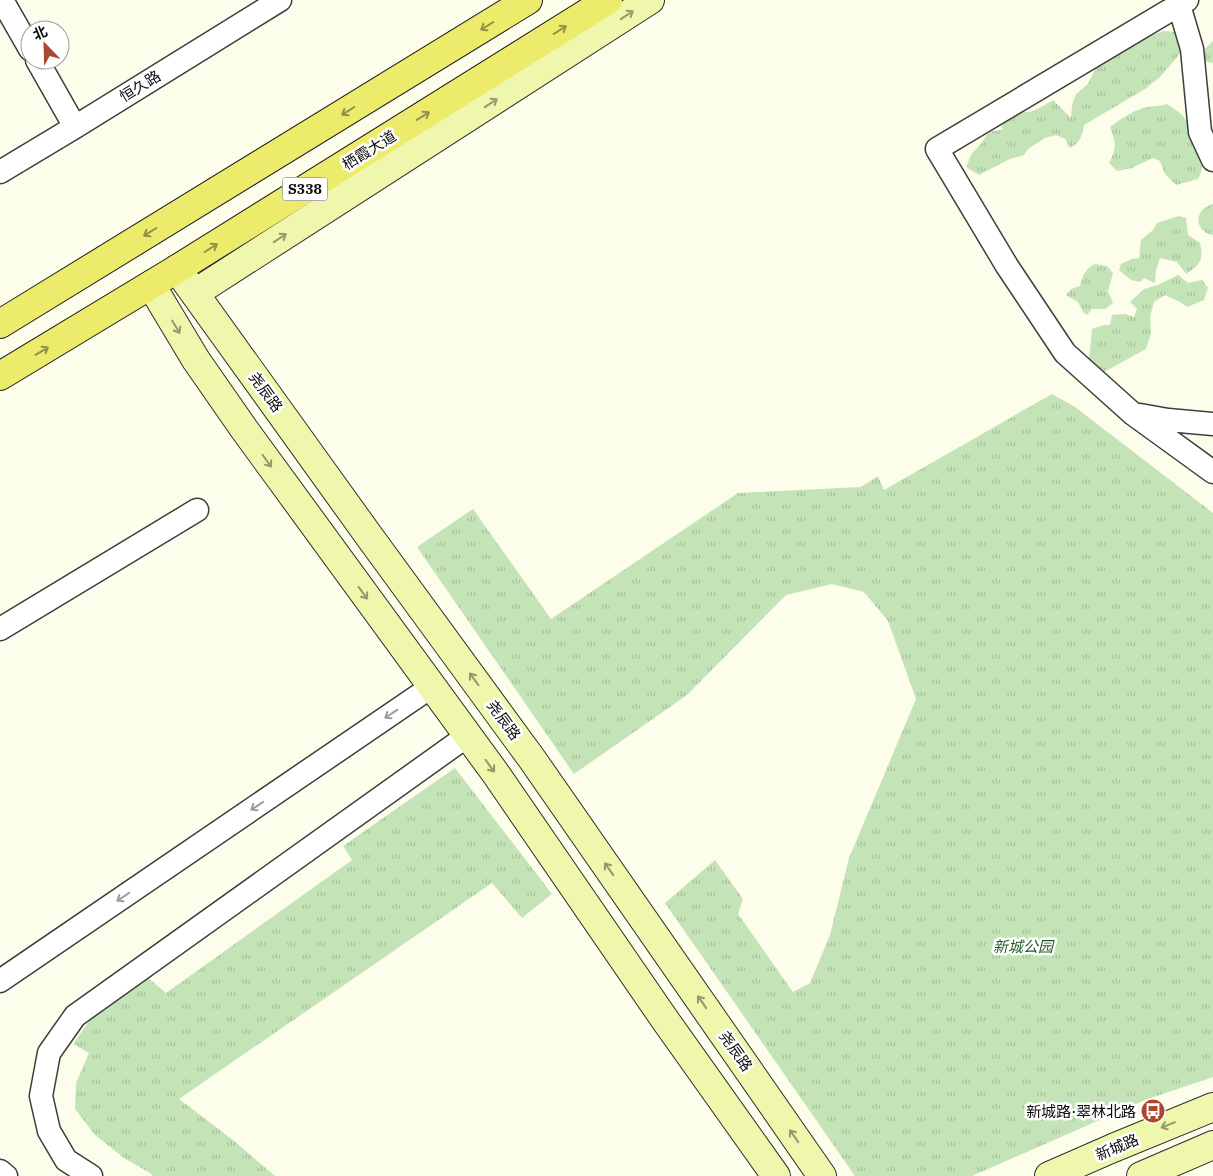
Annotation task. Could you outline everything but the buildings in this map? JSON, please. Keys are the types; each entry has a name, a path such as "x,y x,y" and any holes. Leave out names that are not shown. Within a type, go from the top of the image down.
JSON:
{"main road":[{"path":"0,324 528,0"},
{"name":"栖霞大道","path":"0,376 152,285 608,0"},
{"path":"195,293 650,0"},
{"name":"尧辰路","path":"177,269 532,759 822,1176"},
{"path":"152,285 196,360 244,429 496,774 776,1176"},
{"name":"新城路","path":"1049,1176 1213,1107"},
{"path":"1141,1176 1213,1145"}],"street":[{"path":"2,0 20,32"},
{"name":"恒久路","path":"0,172 280,0"},
{"path":"1213,160 1200,132 1192,49 1180,2 937,149 1007,266 1064,353 1133,414 1213,472"},
{"path":"42,70 75,127"},
{"path":"1133,414 1168,420 1213,424"},
{"path":"0,629 197,510"},
{"path":"0,981 431,687"},
{"path":"91,1176 66,1160 49,1131 41,1096 49,1052 75,1016 467,736"},
{"path":"0,1171 6,1176"}],"green space":[{"path":"1163,31 1176,32 1183,50 1160,77 1145,89 1084,125 1080,139 1076,144 1070,148 1065,139 1056,135 1045,138 1028,149 1024,155 1010,159 979,175 966,167 972,153 987,134 1002,130 1001,120 1012,112 1034,110 1053,100 1071,118 1072,105 1076,94 1088,84 1095,69 1141,40"},
{"path":"1213,41 1213,63 1203,61 1204,50"},
{"path":"1167,104 1181,114 1188,122 1189,137 1201,151 1203,163 1198,179 1176,185 1165,174 1160,161 1153,158 1132,168 1117,171 1109,163 1115,145 1110,127 1137,111 1147,107"},
{"path":"1213,204 1213,235 1206,233 1202,229 1198,220 1202,210"},
{"path":"1179,216 1186,218 1188,235 1200,243 1201,258 1195,268 1186,274 1177,262 1160,258 1156,270 1155,283 1144,278 1140,282 1131,280 1119,270 1121,264 1139,258 1141,240 1153,230 1157,223"},
{"path":"1095,264 1107,266 1113,273 1108,291 1113,303 1105,309 1092,309 1087,315 1083,312 1078,302 1066,295 1071,289 1080,286 1085,273"},
{"path":"1178,275 1188,283 1202,280 1208,288 1204,300 1187,307 1165,295 1154,302 1150,317 1151,334 1146,349 1104,372 1089,362 1092,329 1110,325 1112,315 1125,314 1134,317 1137,309 1130,302 1144,289 1158,285"},
{"name":"新城公园","path":"1052,394 1075,407 1213,513 1213,1077 1145,1100 972,1176 855,1176 665,903 715,860 743,899 738,914 793,992 810,983 830,935 849,858 916,699 888,621 864,592 832,584 786,595 687,695 574,774 417,547 473,509 551,619 738,493 861,487 878,476 884,490"},
{"path":"455,768 552,894 522,918 492,883 179,1099 233,1140 275,1176 153,1176 124,1158 95,1135 75,1109 76,1083 89,1053 73,1044 90,1020 146,976 166,993 352,860 343,846"}],"place":[{"name":"新城路·翠林北路","path":"1153,1111"}]}
